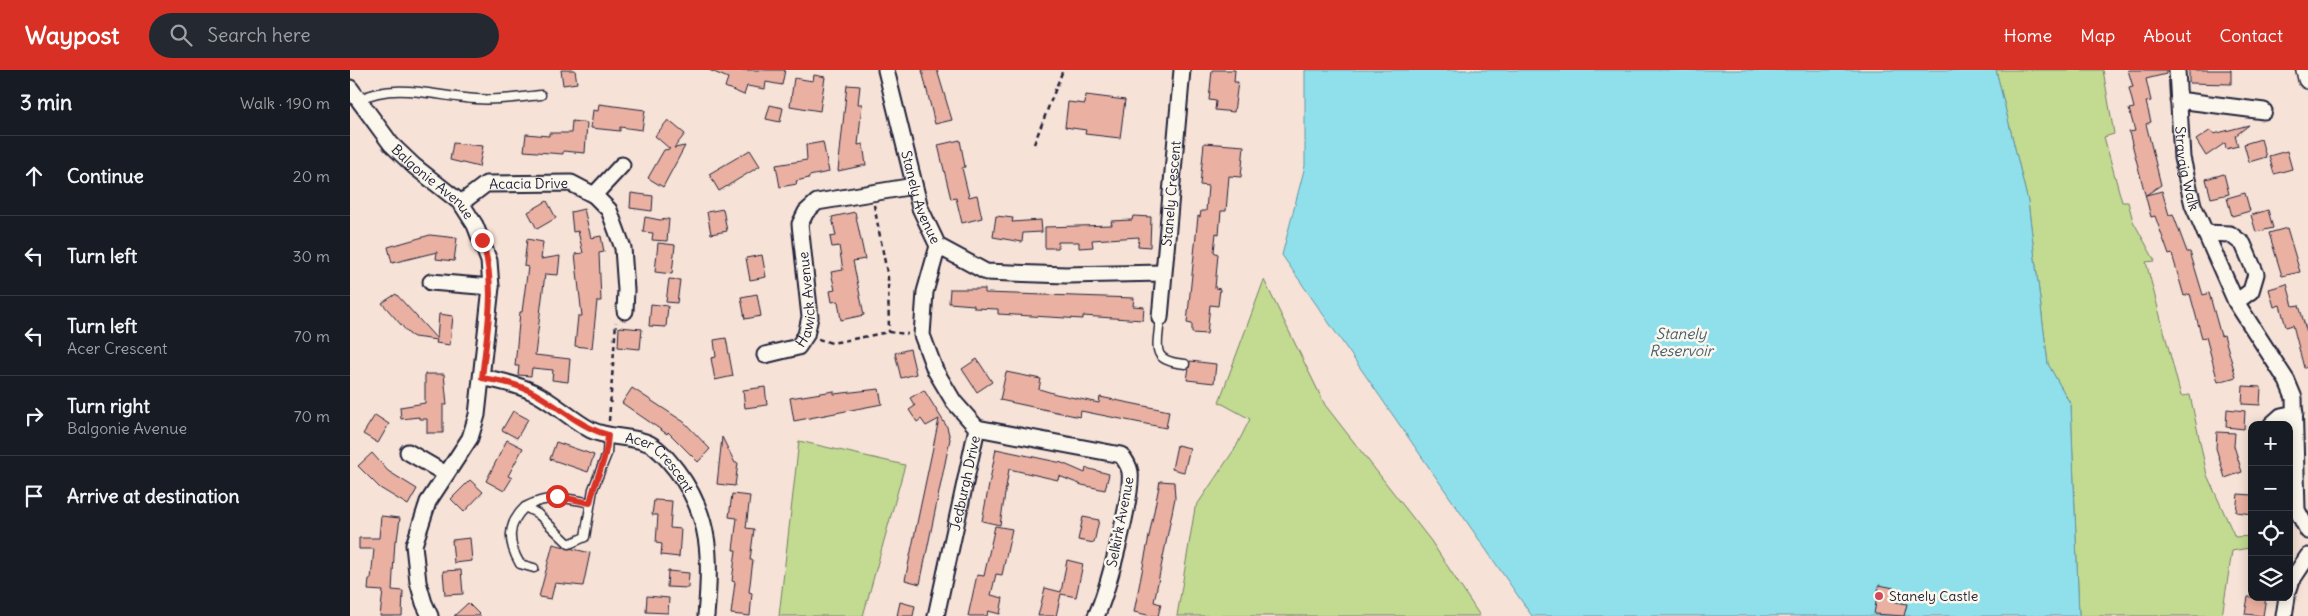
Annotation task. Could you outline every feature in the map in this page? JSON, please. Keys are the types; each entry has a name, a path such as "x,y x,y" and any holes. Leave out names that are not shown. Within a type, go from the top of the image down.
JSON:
{"street":[{"name":"Stanely Avenue","path":"886,70 920,208 938,246 986,272 1066,275 1163,273"},
{"name":"Stanely Crescent","path":"1160,318 1182,70"},
{"name":"Stravaig Walk","path":"2176,70 2182,158 2194,205 2236,302 2287,381 2294,398 2292,466"},
{"path":"2306,70 2308,79"},
{"name":"Balgonie Avenue","path":"354,94 390,144 461,203 482,240 489,261 491,287 477,415 470,438 428,502 414,545 418,582 430,616"},
{"path":"2178,100 2264,111"},
{"path":"594,195 622,165"},
{"name":"Acacia Drive","path":"461,203 486,184 571,183 594,195 609,210 623,248 626,290 625,311"},
{"name":"Hawick Avenue","path":"765,355 798,347 806,335 810,317 800,224 806,212 817,202 914,186"},
{"path":"2205,233 2230,234 2243,244 2256,274 2251,291 2236,302"},
{"name":"Jedburgh Drive","path":"936,616 977,428 954,402 935,370 922,335 925,292 938,246"},
{"path":"431,282 491,287"},
{"name":"Acer Crescent","path":"482,378 514,384 533,392 573,420 592,430 650,444 665,456 684,481 697,504 709,549 706,616"},
{"path":"2275,421 2281,416 2295,413"},
{"name":"Selkirk Avenue","path":"977,428 1121,455 1126,461 1130,470 1130,484 1114,560 1096,616"},
{"path":"408,452 446,474"},
{"name":"Stravaig Walk","path":"2293,480 2297,510 2308,531"},
{"path":"2293,578 2308,556"},
{"path":"2284,616 2287,601"}],"lane":[{"path":"354,94 407,92 477,99 542,95"},
{"path":"1160,318 1158,350 1161,357 1168,362 1185,364"},
{"path":"525,507 538,514 569,544 585,537 593,489 607,454 608,435"},
{"path":"534,568 520,564 514,553 510,532 515,517 525,507 538,500 557,496 590,503"}],"path":[{"path":"1034,144 1063,70"},
{"path":"871,192 888,278 889,332"},
{"path":"608,435 616,320 625,311"},
{"path":"806,335 832,344 889,332 922,335"}],"green space":[{"path":"1996,70 2103,70 2114,134 2104,137 2122,202 2128,202 2133,221 2155,261 2146,262 2181,396 2190,395 2207,475 2235,537 2248,536 2248,548 2232,551 2222,616 2079,616 2071,405 2048,364 2028,202"},
{"path":"1264,280 1325,405 1431,541 1480,616 1177,616 1195,508 1236,447 1250,419 1219,402"},
{"path":"799,441 905,465 863,616 779,616"}],"water":[{"name":"Stanely Reservoir","path":"1305,70 1996,70 2028,202 2048,364 2071,405 2079,616 1532,616 1282,255 1305,166"}],"building":[{"path":"561,70 575,70 577,83 563,85"},
{"path":"709,70 785,70 782,85 766,82 765,89 747,86 744,95 725,87 728,78"},
{"path":"922,70 937,70 952,120 935,124"},
{"path":"1212,70 1235,70 1234,82 1238,82 1234,112 1215,110 1216,101 1209,100"},
{"path":"2128,70 2166,70 2166,74 2146,79 2151,101 2146,102 2151,122 2146,124 2161,185 2146,195 2162,191 2169,215 2173,214 2187,252 2190,252 2203,295 2209,293 2221,336 2224,335 2236,377 2218,382 2206,337 2202,338 2190,294 2184,296 2172,254 2169,255 2155,216 2151,217 2129,132 2135,131 2129,109 2134,108 2129,88 2133,87"},
{"path":"2189,70 2231,70 2231,84 2189,83"},
{"path":"814,75 825,77 820,111 790,106 794,78 813,81"},
{"path":"847,85 860,86 858,104 862,104 858,145 863,144 866,165 838,171"},
{"path":"1086,95 1125,100 1120,138 1085,134 1086,130 1065,127 1068,102 1085,104"},
{"path":"599,104 645,110 642,130 620,127 620,131 591,128 593,110 598,111"},
{"path":"770,105 783,108 780,122 766,119"},
{"path":"668,120 685,134 674,148 685,146 663,187 648,178 664,150 670,149 655,136"},
{"path":"572,121 587,123 585,153 563,151 563,154 524,151 526,134 549,136 549,133 571,133"},
{"path":"2249,125 2235,136 2238,146 2226,149 2225,143 2206,156 2196,140 2211,130 2214,134"},
{"path":"2261,139 2266,157 2249,162 2244,144"},
{"path":"960,140 965,167 962,168 969,197 977,195 982,218 962,223 956,198 951,199 938,145"},
{"path":"823,142 829,172 809,176 809,178 796,181 797,184 780,187 776,165 807,160 806,145"},
{"path":"453,143 483,146 479,167 450,160"},
{"path":"1204,143 1244,146 1241,177 1229,176 1226,211 1221,211 1219,234 1216,233 1214,252 1218,254 1215,288 1220,289 1218,306 1210,305 1207,334 1192,333 1192,324 1187,323 1198,216 1200,217 1201,211 1206,211 1208,186 1200,185"},
{"path":"750,150 760,166 719,191 709,174"},
{"path":"2287,151 2292,169 2274,174 2269,156"},
{"path":"2224,174 2229,194 2211,198 2206,179"},
{"path":"631,193 653,196 652,211 630,208"},
{"path":"2245,193 2250,211 2232,216 2227,198"},
{"path":"547,201 556,218 537,229 528,212"},
{"path":"584,209 591,238 601,236 604,252 599,253 601,301 597,301 592,348 575,346 578,316 582,316 575,254 583,253 578,231 573,232 571,212"},
{"path":"723,209 727,231 711,234 707,212"},
{"path":"2268,210 2273,228 2256,232 2251,215"},
{"path":"855,212 865,259 853,261 864,315 841,320 838,301 832,302 830,291 835,290 831,272 843,270 839,246 832,247 830,237 836,236 832,217"},
{"path":"996,216 1013,218 1012,222 1041,220 1042,232 1023,233 1022,242 993,237"},
{"path":"1133,216 1151,217 1150,247 1138,246 1139,237 1092,240 1093,247 1079,248 1079,242 1058,242 1058,248 1045,248 1045,227 1112,225 1111,221 1132,220"},
{"path":"645,217 660,220 669,219 667,241 652,240 653,233 643,232"},
{"path":"2287,228 2300,272 2282,276 2269,233"},
{"path":"430,235 457,238 454,261 436,259 437,252 392,263 388,247"},
{"path":"527,239 543,242 541,259 560,256 558,275 545,274 535,355 570,359 568,382 552,380 553,370 532,368 531,376 518,375 519,366 515,366 520,312 522,312 528,267 524,266"},
{"path":"658,243 675,245 672,274 655,272"},
{"path":"762,255 766,277 750,280 746,258"},
{"path":"669,279 680,280 677,303 666,302"},
{"path":"2287,284 2293,306 2299,305 2308,337 2308,367 2304,368 2293,325 2286,327 2280,305 2274,307 2269,289"},
{"path":"950,289 985,289 985,293 1134,298 1133,306 1144,307 1143,320 1083,316 1083,319 998,314 998,309 974,308 974,305 949,303"},
{"path":"396,294 437,339 439,314 453,316 450,345 436,343 437,340 414,337 409,334 382,303"},
{"path":"757,294 761,316 745,319 741,297"},
{"path":"651,304 668,306 666,327 649,326"},
{"path":"619,327 642,329 640,349 618,347"},
{"path":"726,338 733,376 715,380 711,358 716,357 714,340"},
{"path":"910,349 916,374 901,378 895,353"},
{"path":"977,359 992,382 977,392 962,369"},
{"path":"1190,361 1216,364 1214,383 1187,380"},
{"path":"1006,372 1041,379 1039,389 1056,394 1099,403 1100,397 1169,411 1166,428 1081,411 1080,417 1000,400"},
{"path":"425,374 444,374 447,405 443,405 443,433 427,433 427,419 419,419 419,417 401,419 400,407 425,403"},
{"path":"2243,386 2261,387 2260,405 2242,404"},
{"path":"765,387 767,405 745,408 743,390"},
{"path":"632,388 684,422 710,449 698,462 668,432 667,434 622,403"},
{"path":"879,389 882,404 794,421 790,398 834,391 834,394"},
{"path":"924,390 947,427 950,439 920,584 905,580 939,419 926,426 921,419 917,422 909,410 915,406 910,398"},
{"path":"2227,409 2245,411 2244,429 2226,427"},
{"path":"513,411 528,419 517,438 502,430"},
{"path":"375,415 389,424 378,443 363,434"},
{"path":"2217,432 2235,433 2234,446 2242,472 2225,478 2216,448"},
{"path":"722,437 735,463 738,463 735,486 717,484"},
{"path":"507,440 523,448 508,476 512,478 504,491 486,481"},
{"path":"556,442 594,455 588,472 550,459"},
{"path":"1177,445 1190,448 1184,472 1172,469"},
{"path":"996,449 1062,463 1085,473 1086,468 1109,474 1105,490 1082,485 1059,476 1058,480 1009,469 1000,525 982,521"},
{"path":"372,453 388,471 417,489 408,505 380,488 358,466"},
{"path":"470,480 483,492 464,512 451,499"},
{"path":"1160,481 1174,482 1175,498 1154,602 1161,604 1158,616 1152,616 1134,612"},
{"path":"732,494 750,496 746,528 754,529 750,560 753,560 749,592 752,593 750,616 731,614 735,582 732,581 736,550 733,550 737,518 729,517"},
{"path":"2238,494 2248,495 2248,514 2236,512"},
{"path":"654,500 672,501 670,528 681,529 679,557 661,555 662,544 656,543 658,515 652,515"},
{"path":"381,516 400,518 397,540 395,540 392,590 403,591 402,616 380,616 383,591 368,590 374,549 359,549 359,538 379,538"},
{"path":"1083,517 1099,520 1094,543 1078,540"},
{"path":"995,526 1012,529 1002,575 996,574 991,595 1003,598 1000,614 988,611 987,616 968,616 977,575 984,576"},
{"path":"470,538 472,561 454,563 452,540"},
{"path":"553,544 590,553 583,586 555,583 551,599 539,597"},
{"path":"1067,560 1083,564 1076,597 1061,594 1056,616 1038,616 1045,588 1061,592"},
{"path":"461,570 463,594 445,595 443,571"},
{"path":"668,571 689,573 688,588 667,587"},
{"path":"1879,585 1894,588 1891,601 1907,604 1904,616 1874,614"},
{"path":"647,596 669,598 668,613 646,612"},
{"path":"2248,597 2248,601 2265,601 2263,616 2245,614"},
{"path":"900,602 915,606 913,616 897,616"},
{"path":"468,603 481,616 454,616"}],"place":[{"name":"Stanely Castle","path":"1879,596"}],"route":[{"path":"482,240 489,261 491,287 482,378 514,384 533,392 550,402 573,420 592,430 608,435 607,454 593,489 590,503 557,496"}]}
